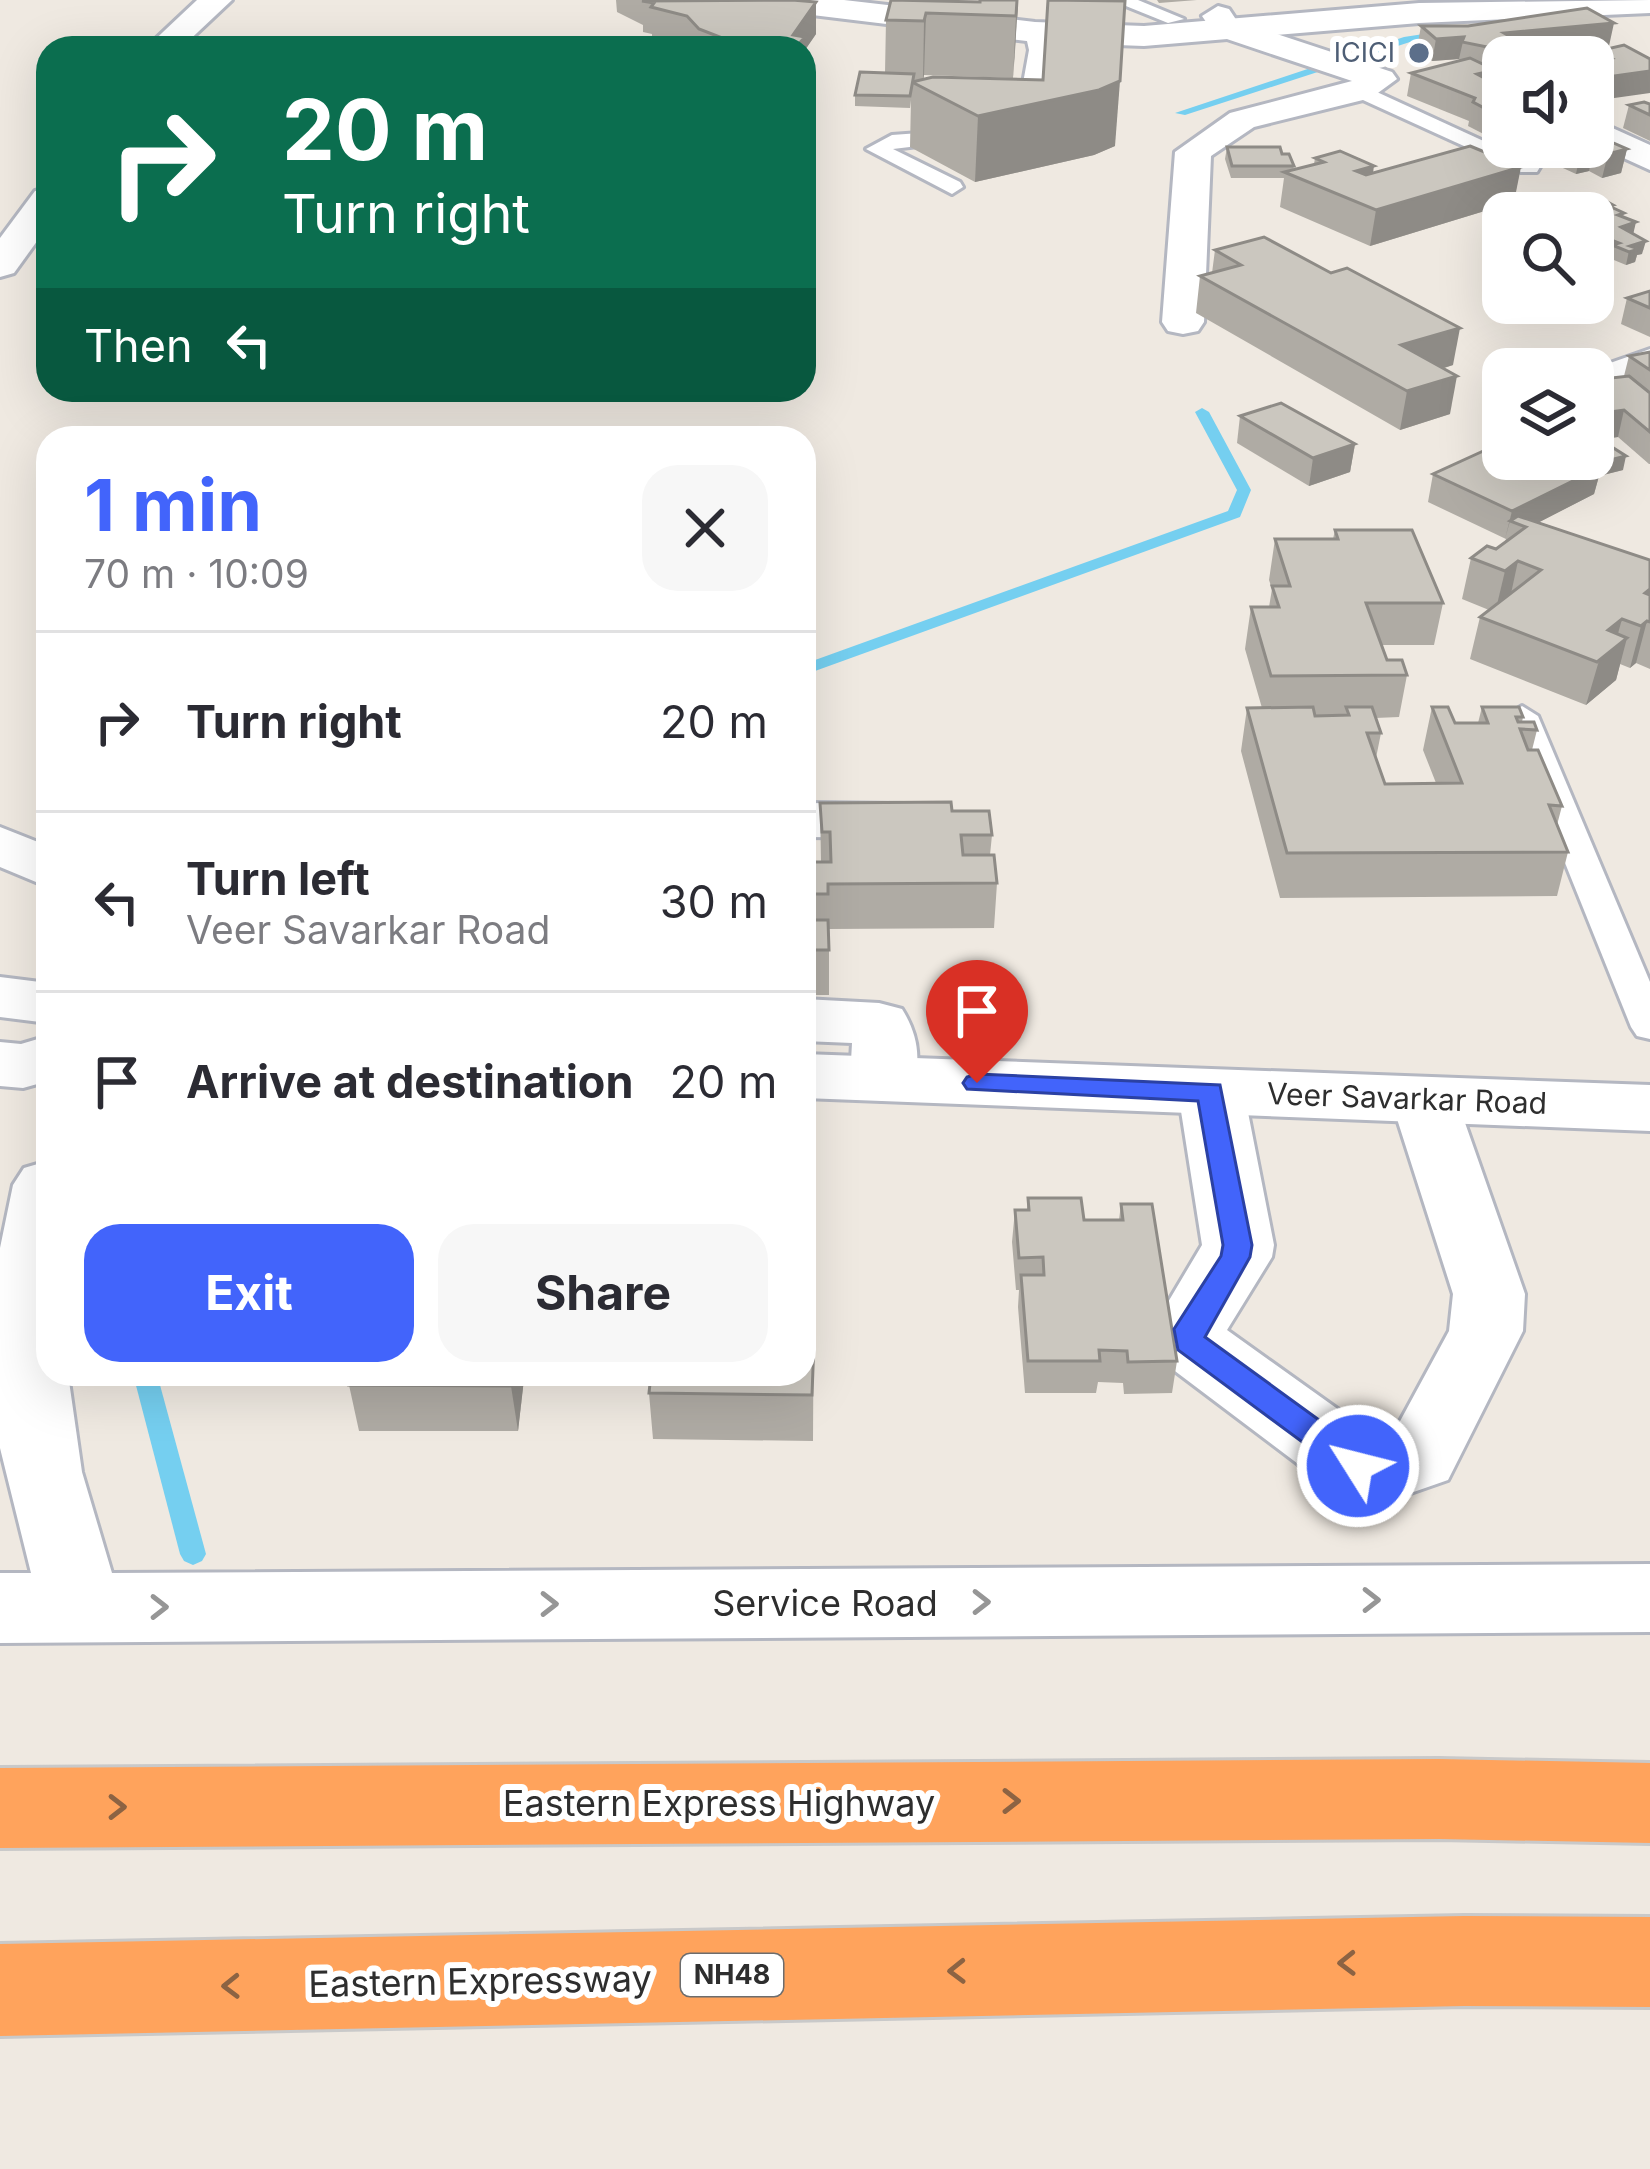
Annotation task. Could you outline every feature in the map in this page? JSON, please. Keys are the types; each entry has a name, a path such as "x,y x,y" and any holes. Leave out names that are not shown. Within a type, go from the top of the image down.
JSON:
{"highway":[{"path":"1439,1798 1650,1761"},
{"path":"1439,1798 1650,1803"},
{"name":"Eastern Express Highway","path":"0,1808 1439,1798"},
{"path":"1464,1960 1650,1998"},
{"name":"NH48","path":"1464,1960 1650,1962"},
{"name":"Eastern Expressway","path":"0,1990 1464,1960"}],"street":[{"path":"176,36 216,0"},
{"path":"763,0 1035,32 1144,35 1222,22 1492,0"},
{"path":"904,0 1015,15 1222,22 1359,82"},
{"path":"1454,5 1650,4"},
{"path":"1183,322 1193,152 1241,120 1359,82"},
{"path":"1614,140 1650,159"},
{"path":"0,265 36,216"},
{"path":"1614,377 1650,362"},
{"path":"816,820 906,821"},
{"path":"0,844 36,863"},
{"path":"0,997 36,1002"},
{"name":"Veer Savarkar Road","path":"816,1047 884,1079 1650,1108"},
{"path":"0,1064 36,1062"},
{"path":"1210,1092 1238,1245 1236,1257 1190,1329 1189,1342 1358,1466 1382,1472 1420,1458 1486,1331 1489,1308 1489,1294 1424,1100"},
{"path":"36,1232 28,1348 43,1472 82,1607"},
{"name":"Service Road","path":"0,1607 1650,1598"}],"lane":[{"path":"1120,0 1175,19"},
{"path":"952,187 877,149 892,141 1025,134 1039,50 1035,32"},
{"path":"1359,82 1482,144"},
{"path":"1522,716 1650,1027"}],"building":[{"path":"891,0 1017,0 1016,16 926,13 924,21 886,20"},
{"path":"1048,0 1125,1 1120,81 1099,90 978,116 912,82 933,77 1043,80"},
{"path":"642,1 816,2 793,35 799,36 717,36 699,29 687,16"},
{"path":"1587,8 1614,23 1482,36 1482,46 1462,42 1464,37 1436,39 1421,26 1468,26"},
{"path":"1624,45 1650,59 1650,71 1614,76 1614,47"},
{"path":"1470,58 1482,64 1482,73 1477,74 1482,77 1482,107 1473,102 1475,98 1411,73"},
{"path":"860,72 914,74 910,96 855,95"},
{"path":"1650,104 1650,115 1629,105"},
{"path":"1470,146 1482,151 1482,168 1518,168 1376,210 1284,172 1324,162 1315,158 1340,151 1374,166 1356,171 1366,175"},
{"path":"1227,147 1280,147 1294,166 1232,166"},
{"path":"1614,208 1636,222 1621,227 1646,241 1630,246 1639,249 1629,252 1614,246 1619,243 1614,241"},
{"path":"1264,237 1331,273 1347,268 1460,328 1401,345 1457,376 1407,391 1200,276 1241,265 1215,250"},
{"path":"1650,291 1650,308 1627,298"},
{"path":"1650,352 1650,370 1629,356"},
{"path":"1629,376 1650,393 1650,432 1624,410 1614,411 1614,378"},
{"path":"1281,403 1355,444 1313,458 1240,416"},
{"path":"1482,452 1482,480 1575,480 1512,511 1433,474"},
{"path":"1518,516 1650,560 1650,589 1645,593 1650,595 1650,622 1641,626 1622,619 1608,630 1627,638 1597,662 1480,617 1541,570 1518,561 1505,571 1471,558 1487,546 1496,549 1526,527 1510,521"},
{"path":"1335,530 1412,530 1443,603 1366,603 1387,660 1402,660 1407,675 1271,676 1251,607 1279,607 1272,586 1290,586 1275,539 1338,539"},
{"path":"1313,707 1315,716 1349,715 1346,707 1372,707 1381,733 1367,733 1385,784 1462,783 1432,707 1448,707 1455,723 1488,723 1482,707 1519,707 1523,717 1516,717 1518,722 1534,722 1537,730 1520,729 1528,750 1538,750 1562,806 1549,805 1568,852 1287,853 1247,708"},
{"path":"951,802 952,811 989,811 992,835 961,835 963,855 994,855 997,883 828,884 828,894 816,894 816,862 831,862 830,832 822,832 820,803"},
{"path":"816,920 828,920 829,950 816,950"},
{"path":"1028,1198 1081,1198 1084,1220 1123,1220 1121,1204 1152,1204 1177,1361 1128,1362 1127,1351 1099,1350 1100,1361 1028,1361 1021,1275 1044,1275 1043,1257 1019,1258 1015,1210 1029,1210"},
{"path":"650,1386 812,1386 812,1395 649,1393"}],"waterway":[{"path":"1181,113 1408,39 1443,34"},
{"path":"816,666 1235,514 1244,490 1202,412"},
{"path":"148,1386 193,1554"}],"place":[{"name":"ICICI","path":"1419,53"}],"route":[{"path":"977,1083 1210,1092 1238,1245 1236,1257 1190,1329 1189,1342 1358,1466"}]}
